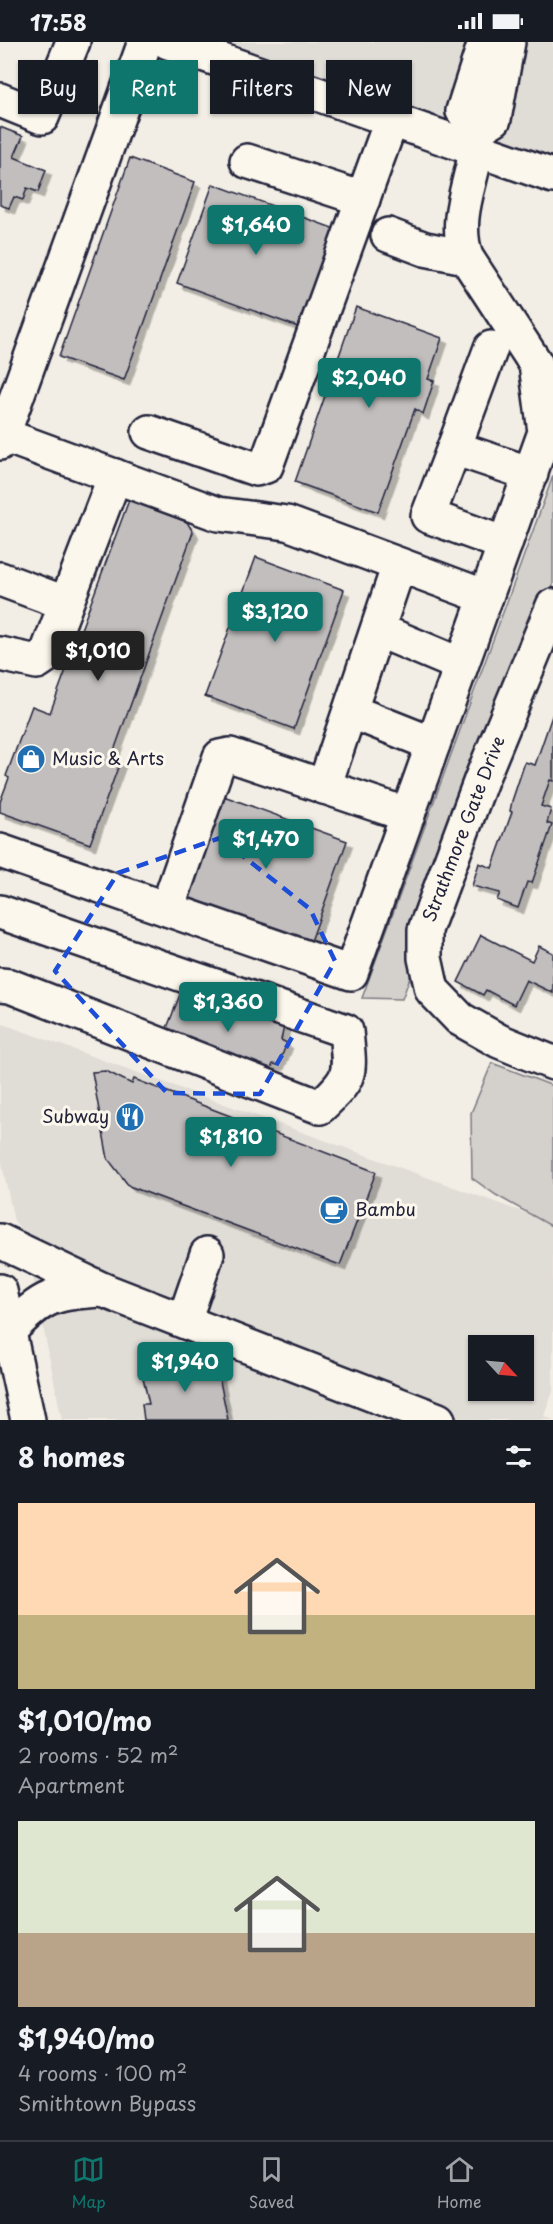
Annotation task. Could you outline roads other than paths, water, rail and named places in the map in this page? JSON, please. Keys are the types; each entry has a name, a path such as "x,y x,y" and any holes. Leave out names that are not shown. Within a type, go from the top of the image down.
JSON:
{"main road":[{"path":"0,100 42,117 73,42"},
{"path":"145,42 1,437 218,514 287,523 486,597"},
{"path":"168,42 206,49 391,121 478,140 553,176"},
{"path":"478,140 463,111 485,42"},
{"path":"0,851 351,973 545,432 536,364 466,257 460,224 478,140 494,119 508,42"},
{"path":"149,432 256,469 266,465 391,121"},
{"path":"247,161 363,199"},
{"path":"388,235 425,249 466,257"},
{"path":"491,348 428,516 505,544"},
{"path":"454,448 531,474"},
{"path":"0,654 37,662 46,656 115,476"},
{"path":"324,787 399,565"},
{"path":"0,579 65,603"},
{"name":"Strathmore Gate Drive","path":"553,606 480,780 425,930 425,958 432,990 460,1019 499,1041 553,1063"},
{"path":"378,630 461,665"},
{"path":"350,711 434,744"},
{"path":"167,909 220,757 230,755 408,815"},
{"path":"0,912 346,1031 350,1070 344,1085 320,1107 10,986 0,985"},
{"path":"0,1241 103,1290 438,1420"},
{"path":"184,1321 207,1254"},
{"path":"9,1331 31,1309 52,1296 103,1290"},
{"path":"0,1291 28,1420"}],"place":[{"name":"Music & Arts","path":"31,759"},
{"name":"Subway","path":"130,1117"},
{"name":"Bambu","path":"334,1210"}]}
